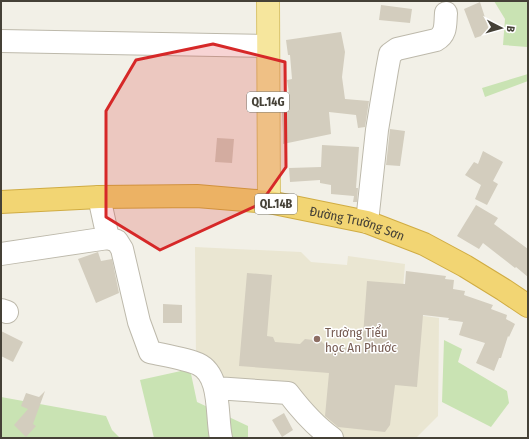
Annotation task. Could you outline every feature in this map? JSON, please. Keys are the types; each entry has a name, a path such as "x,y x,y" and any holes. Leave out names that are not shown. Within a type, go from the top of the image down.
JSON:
{"highway":[{"name":"Đường Trường Sơn","path":"1,202 99,197 197,196 269,202 366,222 424,244 471,270 528,306"}],"main road":[{"name":"QL.14G","path":"268,1 269,202"}],"street":[{"path":"366,222 377,130 390,54 397,49 441,38 444,33 446,13"},
{"path":"1,41 268,46"},
{"path":"99,197 108,238"},
{"path":"1,254 108,238 116,241 122,249 139,322 150,352 197,364 208,372 215,388 221,438"},
{"path":"215,388 288,393 321,430 332,438"}],"highlighted area":[{"path":"213,44 285,62 286,167 260,204 160,250 106,217 106,111 136,60"}],"shaded area":[{"name":"Trường Tiểu học An Phước","path":"195,247 301,252 311,262 347,265 348,256 405,264 401,313 439,318 438,416 416,438 337,438 288,390 217,384 196,359"}],"green space":[{"path":"494,1 528,1 528,74 527,47 503,45 505,19"},
{"path":"528,74 528,81 485,97 482,88"},
{"path":"444,340 462,349 458,362 507,391 509,403 491,427 442,402"},
{"path":"190,369 197,402 248,426 248,438 154,438 140,380"},
{"path":"1,397 106,416 112,430 120,438 1,438"}],"building":[{"path":"480,2 490,33 475,38 464,9"},
{"path":"381,5 412,9 410,23 379,20"},
{"path":"341,32 345,52 342,77 345,99 369,101 365,127 358,128 356,115 329,112 331,134 283,144 281,93 289,93 287,80 292,79 290,55 288,55 286,40"},
{"path":"390,129 405,131 400,166 386,165"},
{"path":"217,138 234,139 232,163 215,162"},
{"path":"322,145 359,147 356,188 358,188 357,202 353,202 354,196 331,194 331,185 320,183 320,180 290,182 289,168 321,167"},
{"path":"483,151 503,162 493,181 498,184 487,205 475,199 481,185 465,175 474,162 478,164"},
{"path":"476,205 498,218 494,224 528,249 528,277 483,243 479,249 457,236"},
{"path":"98,252 101,261 112,259 119,293 96,303 78,259"},
{"path":"406,271 446,276 445,279 454,280 453,289 465,291 464,295 493,305 491,309 507,315 506,319 515,324 509,337 508,336 501,358 499,358 494,371 476,363 485,343 459,335 463,322 448,320 449,318 423,315 417,387 395,385 390,425 385,432 338,427 325,416 329,373 239,366 247,273 272,275 267,336 273,337 275,342 300,344 305,339 321,341 326,346 362,349 367,281 405,284"},
{"path":"163,304 182,305 182,323 163,323"},
{"path":"1,331 23,342 13,362 1,356"},
{"path":"45,391 33,424 36,426 26,437 14,425 28,409 21,406 26,393 39,397"},
{"path":"284,413 293,430 282,437 272,420"}],"place":[{"name":"Trường Tiểu học An Phước","path":"317,339"}]}
